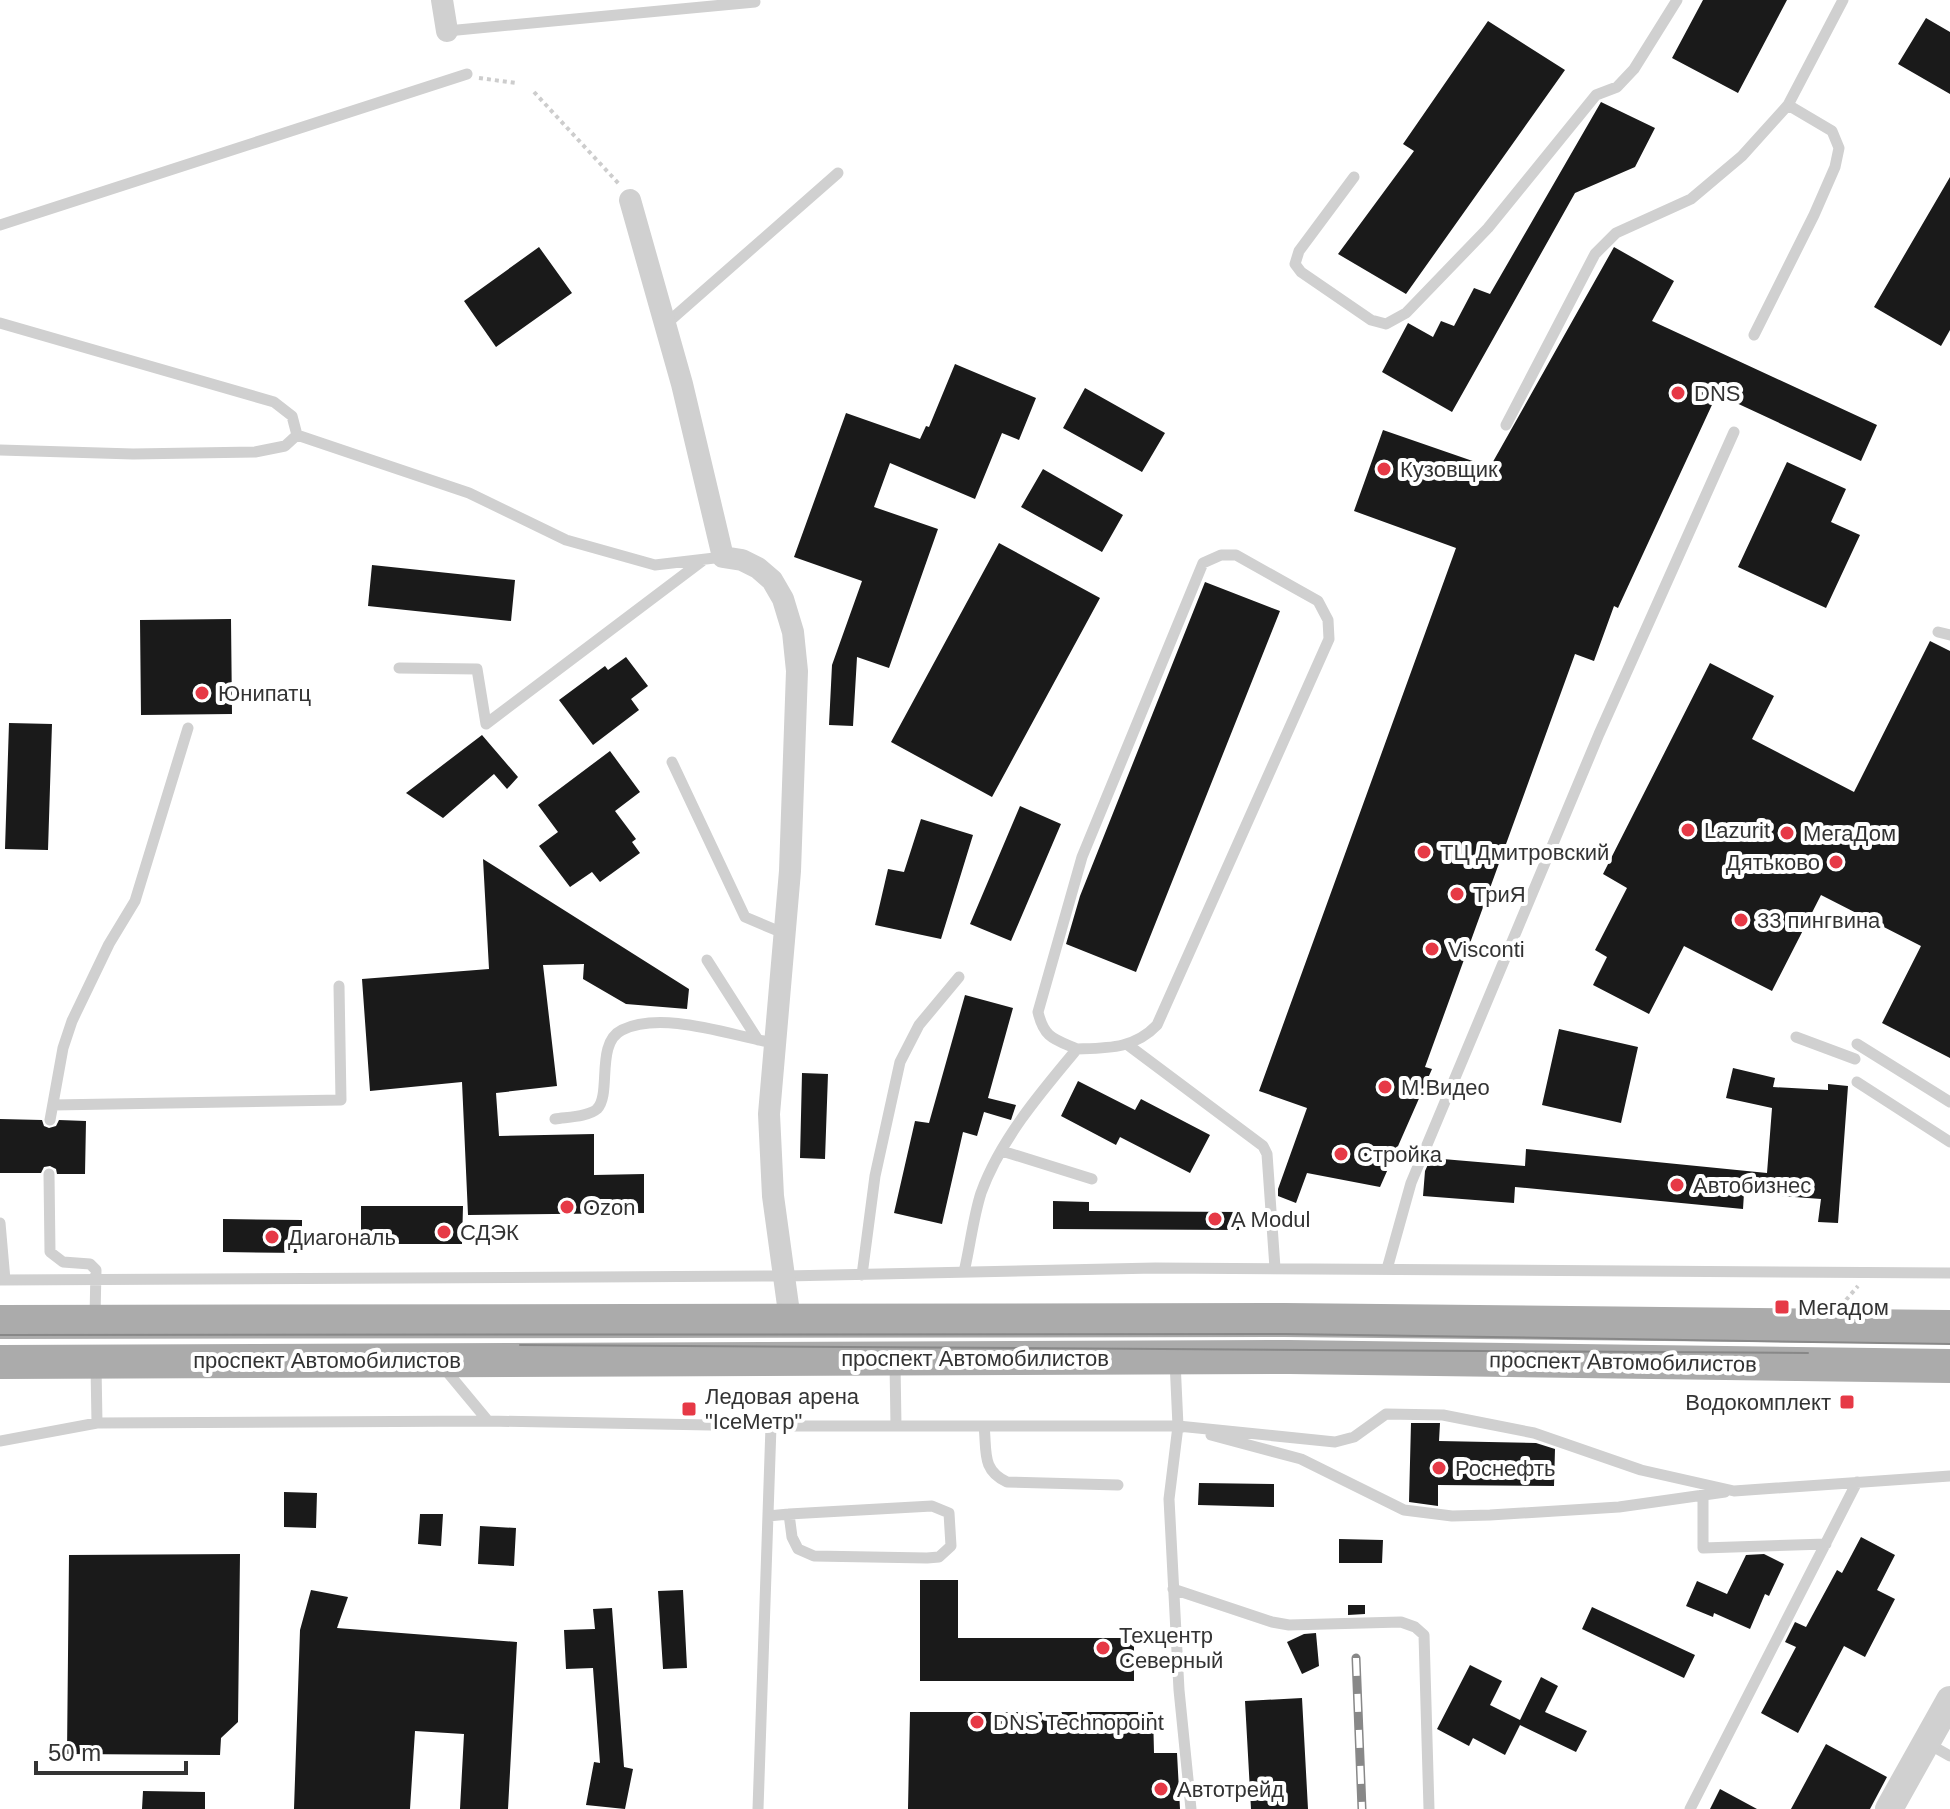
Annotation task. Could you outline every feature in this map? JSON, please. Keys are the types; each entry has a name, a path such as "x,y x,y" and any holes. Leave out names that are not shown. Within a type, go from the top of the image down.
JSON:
{"main road":[{"name":"проспект Автомобилистов","path":"0,1362 96,1362 284,1340 790,1320 1284,1320 1950,1327"},
{"name":"проспект Автомобилистов","path":"0,1322 94,1322 284,1340 434,1359 1289,1357 1950,1366"}],"street":[{"path":"442,0 447,31"},
{"path":"630,200 682,384 713,559 742,560 772,580 783,599 793,632 797,671 790,871 766,1042 773,1196 790,1320"},
{"path":"1889,1809 1938,1749 1950,1700"}],"lane":[{"path":"1354,177 1299,251 1295,264 1301,272 1371,320 1386,324 1406,313 1488,228 1596,95 1617,87 1634,69 1677,0"},
{"path":"1506,425 1595,254 1616,233 1691,199 1742,156 1788,105 1843,0"},
{"path":"447,31 755,2"},
{"path":"0,225 467,74"},
{"path":"1754,335 1814,215 1835,167 1839,148 1832,131 1788,105"},
{"path":"665,325 838,173"},
{"path":"0,323 274,402 292,416 297,435"},
{"path":"1387,1269 1411,1183 1599,734 1734,432"},
{"path":"0,450 133,454 255,452 285,446 297,435"},
{"path":"297,435 469,493 566,540 655,565 713,559"},
{"path":"1221,555 1236,555 1318,601 1328,620 1329,639 1157,1025 1145,1037 1128,1045 1077,1049 1050,1037 1041,1028 1038,1012 1082,857 1203,563 1221,555"},
{"path":"399,668 477,669 486,724 713,559"},
{"path":"50,1120 63,1048 72,1021 109,944 135,901 188,728"},
{"path":"672,762 745,917 783,933"},
{"path":"707,960 766,1042"},
{"path":"862,1275 875,1176 900,1062 919,1025 959,977"},
{"path":"53,1105 341,1100 339,986"},
{"path":"555,1119 596,1109 601,1102 611,1041 620,1030 640,1024 665,1024 711,1028 766,1042"},
{"path":"1796,1037 1855,1059"},
{"path":"1857,1044 1950,1102"},
{"path":"1128,1045 1263,1146 1267,1154 1275,1268"},
{"path":"964,1272 981,1195 1002,1151 1029,1109 1077,1049"},
{"path":"1857,1082 1950,1142"},
{"path":"1002,1151 1092,1179"},
{"path":"49,1174 50,1252 63,1262 90,1264 96,1270 94,1322"},
{"path":"0,1223 2,1280 786,1276 1155,1268 1950,1273"},
{"path":"895,1358 896,1426"},
{"path":"434,1359 455,1379 488,1421"},
{"path":"1175,1359 1178,1426 1169,1499 1179,1690 1191,1809"},
{"path":"96,1362 97,1423"},
{"path":"0,1441 97,1423 488,1421 771,1426 1178,1426 1335,1442 1354,1437 1386,1414 1443,1415 1534,1433 1641,1470 1734,1491"},
{"path":"758,1809 771,1426"},
{"path":"984,1426 988,1469 1007,1482 1118,1485"},
{"path":"1178,1426 1301,1459 1404,1510 1421,1514 1490,1515 1605,1508 1734,1491 1950,1476"},
{"path":"1690,1809 1857,1482"},
{"path":"1703,1494 1703,1548 1826,1544"},
{"path":"768,1516 789,1514 932,1506 949,1513 951,1546 939,1557 927,1558 814,1556 798,1549 792,1537 789,1514"},
{"path":"1173,1589 1280,1624 1401,1622 1415,1627 1424,1635 1429,1809"}],"path":[{"path":"534,92 614,176 630,200"},
{"path":"1833,1300 1846,1300 1859,1284 1862,1272"}],"building":[{"path":"1703,0 1787,0 1738,93 1672,58"},
{"path":"1926,18 1950,32 1950,94 1898,64"},
{"path":"1488,21 1565,70 1406,294 1338,254 1414,151 1403,144"},
{"path":"1601,102 1655,128 1635,167 1575,193 1452,412 1382,372 1408,323 1433,337 1441,321 1454,326 1474,288 1490,294"},
{"path":"1950,177 1950,330 1941,346 1874,307"},
{"path":"539,247 572,293 496,347 464,301"},
{"path":"1614,247 1674,281 1652,321 1877,425 1861,461 1717,394 1618,608 1614,606 1594,661 1575,654 1425,1067 1432,1069 1380,1187 1307,1173 1296,1203 1278,1196 1278,1189 1307,1108 1259,1091 1456,548 1354,511 1383,430 1490,467"},
{"path":"955,364 1036,398 1019,440 1002,433 975,499 890,463 874,507 938,529 889,668 857,657 853,726 829,725 832,665 862,581 794,557 846,413 920,439 926,426 929,427"},
{"path":"1085,388 1165,433 1142,472 1063,428"},
{"path":"1787,462 1846,489 1831,522 1860,535 1826,608 1738,567"},
{"path":"1043,469 1123,515 1102,552 1021,507"},
{"path":"999,543 1100,598 992,797 891,742"},
{"path":"372,565 515,580 511,621 368,606"},
{"path":"1205,582 1280,611 1136,972 1066,944 1080,896"},
{"path":"231,619 232,714 141,715 140,620"},
{"name":"МегаДом","path":"1930,641 1950,651 1950,1058 1882,1023 1921,946 1821,895 1772,991 1684,946 1649,1014 1593,985 1607,957 1595,950 1627,888 1603,874 1710,663 1774,696 1752,739 1854,792"},
{"path":"626,657 648,686 631,699 639,710 593,745 559,700 605,666 608,670"},
{"path":"9,723 52,724 48,850 5,849"},
{"path":"482,735 518,777 507,789 494,774 443,818 406,793"},
{"path":"610,751 640,792 615,811 636,839 632,842 640,853 600,882 592,872 570,887 539,846 558,832 538,805"},
{"path":"1020,806 1061,824 1011,941 970,924"},
{"path":"921,819 973,835 941,939 875,925 888,869 904,872"},
{"path":"483,859 689,989 687,1009 626,1004 583,979 584,964 543,965 557,1086 496,1093 499,1136 594,1134 594,1175 644,1174 644,1213 468,1215 462,1082 370,1091 362,979 489,969"},
{"path":"965,995 1013,1008 988,1098 1016,1105 1011,1120 984,1112 977,1136 963,1132 942,1224 894,1213 915,1121 929,1123"},
{"path":"1559,1029 1638,1047 1621,1123 1542,1105"},
{"path":"1733,1068 1775,1078 1773,1087 1828,1090 1828,1084 1848,1086 1838,1223 1818,1222 1821,1199 1744,1193 1743,1209 1515,1187 1514,1203 1423,1196 1425,1171 1431,1158 1525,1166 1526,1149 1767,1173 1772,1108 1726,1098"},
{"path":"802,1073 828,1074 825,1159 800,1158"},
{"path":"1078,1081 1135,1110 1141,1099 1210,1135 1190,1173 1120,1137 1116,1145 1061,1116"},
{"path":"0,1119 42,1120 44,1126 49,1128 56,1126 59,1120 86,1121 85,1174 57,1174 56,1169 50,1166 44,1167 41,1173 0,1173"},
{"path":"1053,1201 1089,1202 1089,1211 1239,1212 1239,1230 1053,1229"},
{"path":"361,1206 463,1206 462,1244 361,1244"},
{"path":"223,1219 302,1220 302,1253 223,1252"},
{"path":"1411,1423 1440,1423 1439,1441 1536,1443 1555,1449 1554,1486 1438,1485 1438,1506 1409,1502"},
{"path":"1199,1483 1274,1484 1274,1507 1198,1505"},
{"path":"284,1492 317,1493 316,1528 284,1527"},
{"path":"420,1514 443,1514 441,1546 418,1544"},
{"path":"480,1526 516,1528 514,1566 478,1564"},
{"path":"1861,1537 1895,1555 1877,1590 1895,1599 1865,1657 1844,1646 1798,1733 1761,1713 1796,1647 1785,1642 1795,1622 1806,1627 1837,1570 1842,1573"},
{"path":"1339,1539 1383,1540 1382,1563 1339,1563"},
{"path":"240,1554 238,1722 221,1738 220,1755 67,1754 69,1555"},
{"path":"1764,1554 1784,1564 1769,1596 1765,1594 1750,1629 1714,1613 1713,1617 1686,1606 1697,1581 1727,1594 1746,1555"},
{"path":"920,1580 958,1580 958,1638 1134,1638 1134,1681 920,1681"},
{"path":"311,1590 348,1597 337,1628 517,1642 508,1809 460,1809 464,1734 415,1731 410,1809 294,1809 300,1630"},
{"path":"683,1590 687,1668 663,1669 658,1591"},
{"path":"1348,1605 1365,1605 1365,1614 1348,1615"},
{"path":"1592,1607 1695,1655 1684,1678 1582,1629"},
{"path":"612,1608 624,1767 633,1769 625,1809 586,1805 594,1762 600,1763 593,1668 566,1669 564,1630 595,1629 593,1609"},
{"path":"1316,1633 1319,1666 1302,1674 1287,1642 1304,1634"},
{"path":"1470,1665 1502,1681 1490,1705 1520,1720 1541,1677 1558,1686 1545,1712 1587,1731 1576,1752 1520,1725 1505,1755 1473,1738 1469,1746 1437,1729"},
{"path":"1302,1698 1308,1809 1251,1809 1245,1701"},
{"path":"910,1712 1153,1712 1154,1753 1177,1753 1180,1809 908,1809"},
{"path":"1826,1744 1887,1777 1870,1809 1791,1809"},
{"path":"1720,1789 1757,1809 1710,1809"},
{"path":"143,1791 205,1792 205,1809 142,1809"}],"tram line":[{"path":"0,1335 1286,1334 1950,1344"},
{"path":"520,1345 1808,1353"}],"railway":[{"path":"1356,1658 1362,1809"}],"place":[{"name":"DNS","path":"1678,393"},
{"name":"Кузовщик","path":"1384,469"},
{"name":"Юнипатц","path":"202,693"},
{"name":"Lazurit","path":"1688,830"},
{"name":"МегаДом","path":"1787,833"},
{"name":"ТЦ Дмитровский","path":"1424,852"},
{"name":"Дятьково","path":"1836,862"},
{"name":"ТриЯ","path":"1457,894"},
{"name":"33 пингвина","path":"1741,920"},
{"name":"Visconti","path":"1432,949"},
{"name":"М.Видео","path":"1385,1087"},
{"name":"Стройка","path":"1341,1154"},
{"name":"Автобизнес","path":"1677,1185"},
{"name":"Ozon","path":"567,1207"},
{"name":"A Modul","path":"1215,1219"},
{"name":"СДЭК","path":"444,1232"},
{"name":"Диагональ","path":"272,1237"},
{"name":"Мегадом","path":"1782,1307"},
{"name":"Водокомплект","path":"1847,1402"},
{"name":"Ледовая арена \"IceМетр\"","path":"689,1409"},
{"name":"Роснефть","path":"1439,1468"},
{"name":"Техцентр Северный","path":"1103,1648"},
{"name":"DNS Technopoint","path":"977,1722"},
{"name":"Автотрейд","path":"1161,1789"}]}
